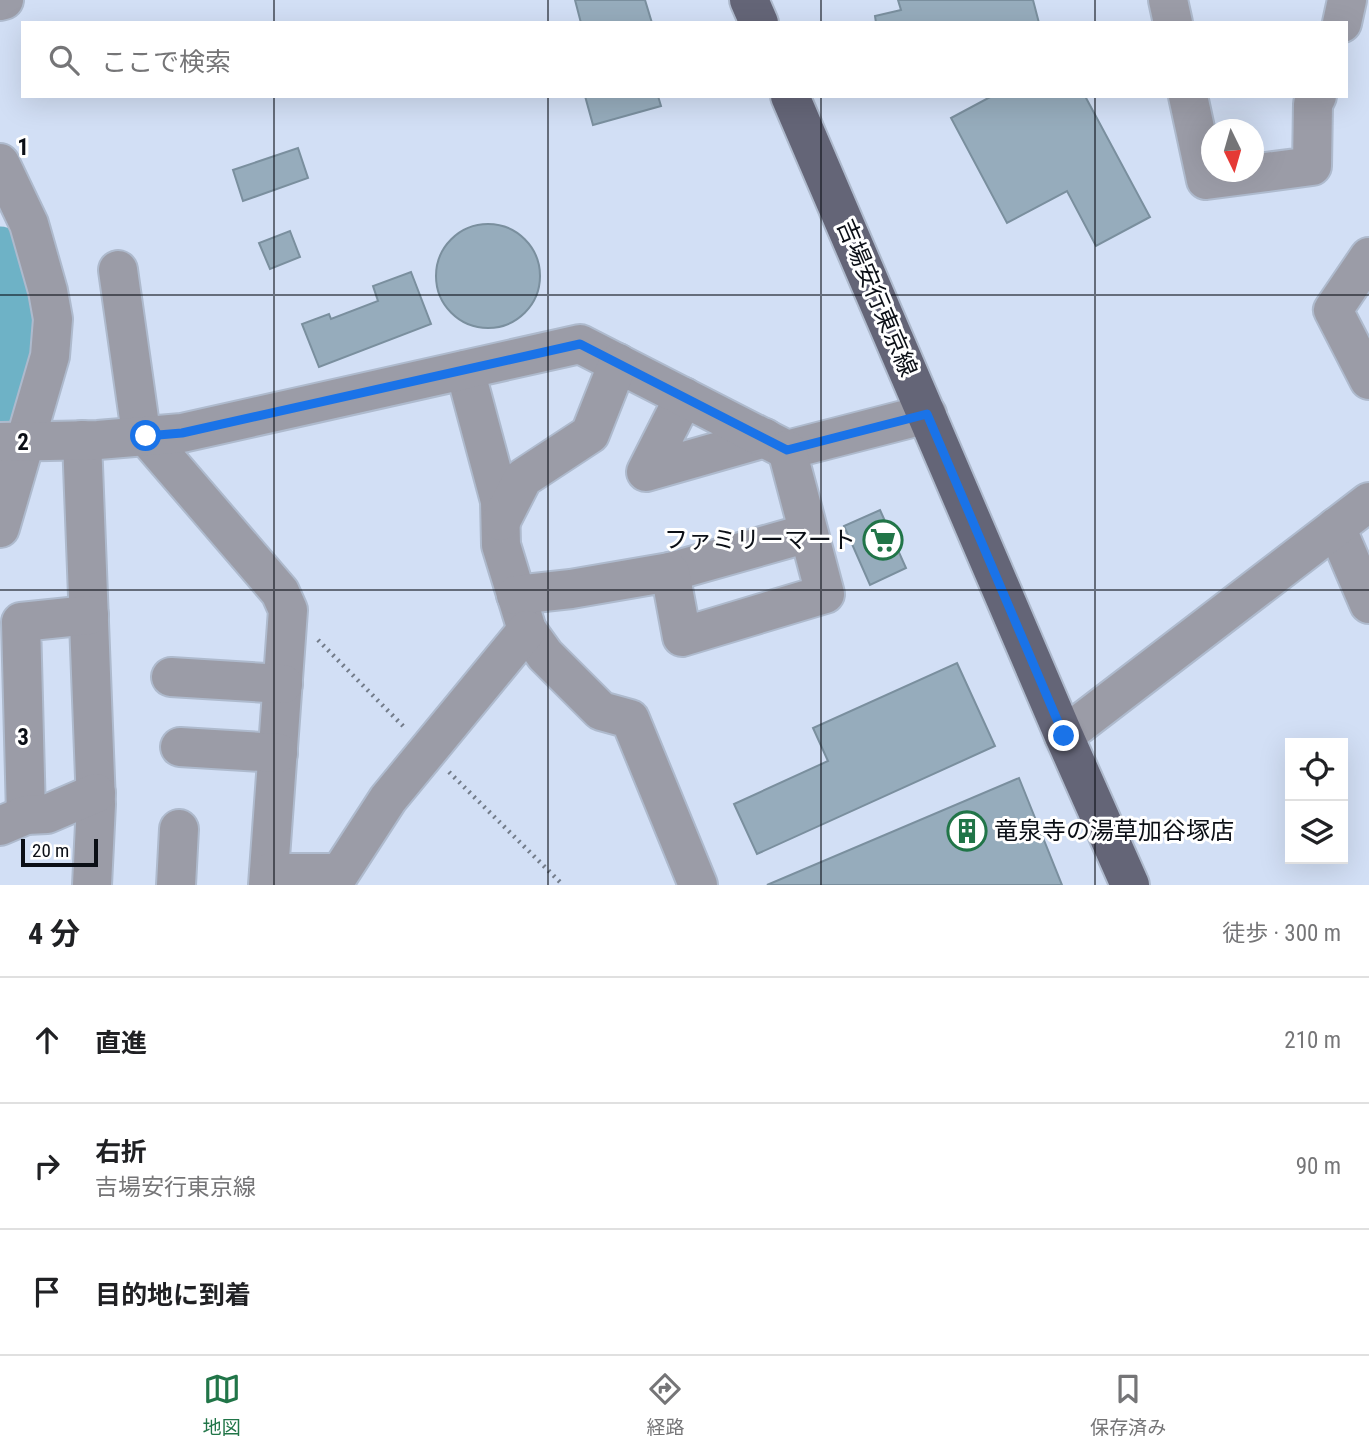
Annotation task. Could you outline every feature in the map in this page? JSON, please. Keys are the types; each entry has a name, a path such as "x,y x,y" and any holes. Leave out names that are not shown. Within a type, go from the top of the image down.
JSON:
{"main road":[{"path":"749,0 758,21"},
{"name":"吉場安行東京線","path":"791,98 1130,885"}],"street":[{"path":"1168,0 1173,21"},
{"path":"1342,21 1347,0"},
{"path":"1188,98 1206,180 1312,166 1313,104 1316,98"},
{"path":"0,163 29,225 53,319 50,356 16,441 0,528"},
{"path":"1369,257 1333,310 1369,380"},
{"path":"118,270 140,426 280,592 288,610 269,879 350,879 388,799 522,612 571,589 670,572 808,533"},
{"path":"16,441 82,440 182,433 580,344 776,444 808,533 825,594 682,637 670,572"},
{"path":"500,522 523,478 590,434 618,363"},
{"path":"466,370 500,501 501,545 522,612 545,654 601,711 630,719 698,885"},
{"path":"684,397 646,472 927,414"},
{"path":"82,440 96,793 92,885"},
{"path":"1064,736 1369,502"},
{"path":"1336,527 1369,604"},
{"path":"89,615 21,622 13,821 47,814 96,793"},
{"path":"171,677 283,684"},
{"path":"180,747 278,753"},
{"path":"176,885 179,830"}],"building":[{"path":"575,0 645,0 651,21 580,21"},
{"path":"898,0 1033,0 1038,21 876,21 875,16 901,10"},
{"path":"586,98 659,98 661,106 593,125"},
{"path":"988,98 1086,98 1150,217 1096,246 1067,191 1007,223 951,118"},
{"path":"298,148 308,178 243,201 233,170"},
{"path":"488,224 508,228 531,247 536,256 540,276 536,296 517,319 508,324 488,328 468,324 445,305 440,296 436,276 440,256 459,233 468,228"},
{"path":"290,231 300,257 270,269 259,243"},
{"path":"411,272 431,324 319,367 302,324 329,314 331,319 378,301 373,286"},
{"path":"880,510 906,568 870,585 844,526"},
{"path":"957,663 995,746 757,854 734,804 828,761 813,728"},
{"name":"竜泉寺の湯草加谷塚店","path":"1019,778 1062,885 767,885"}],"waterway":[{"path":"0,250 8,269 18,310 15,351 0,416"}],"place":[{"name":"ファミリーマート","path":"883,540"},
{"name":"竜泉寺の湯草加谷塚店","path":"967,831"}],"route":[{"path":"146,436 182,433 580,344 787,450 927,414 1064,736"}]}
